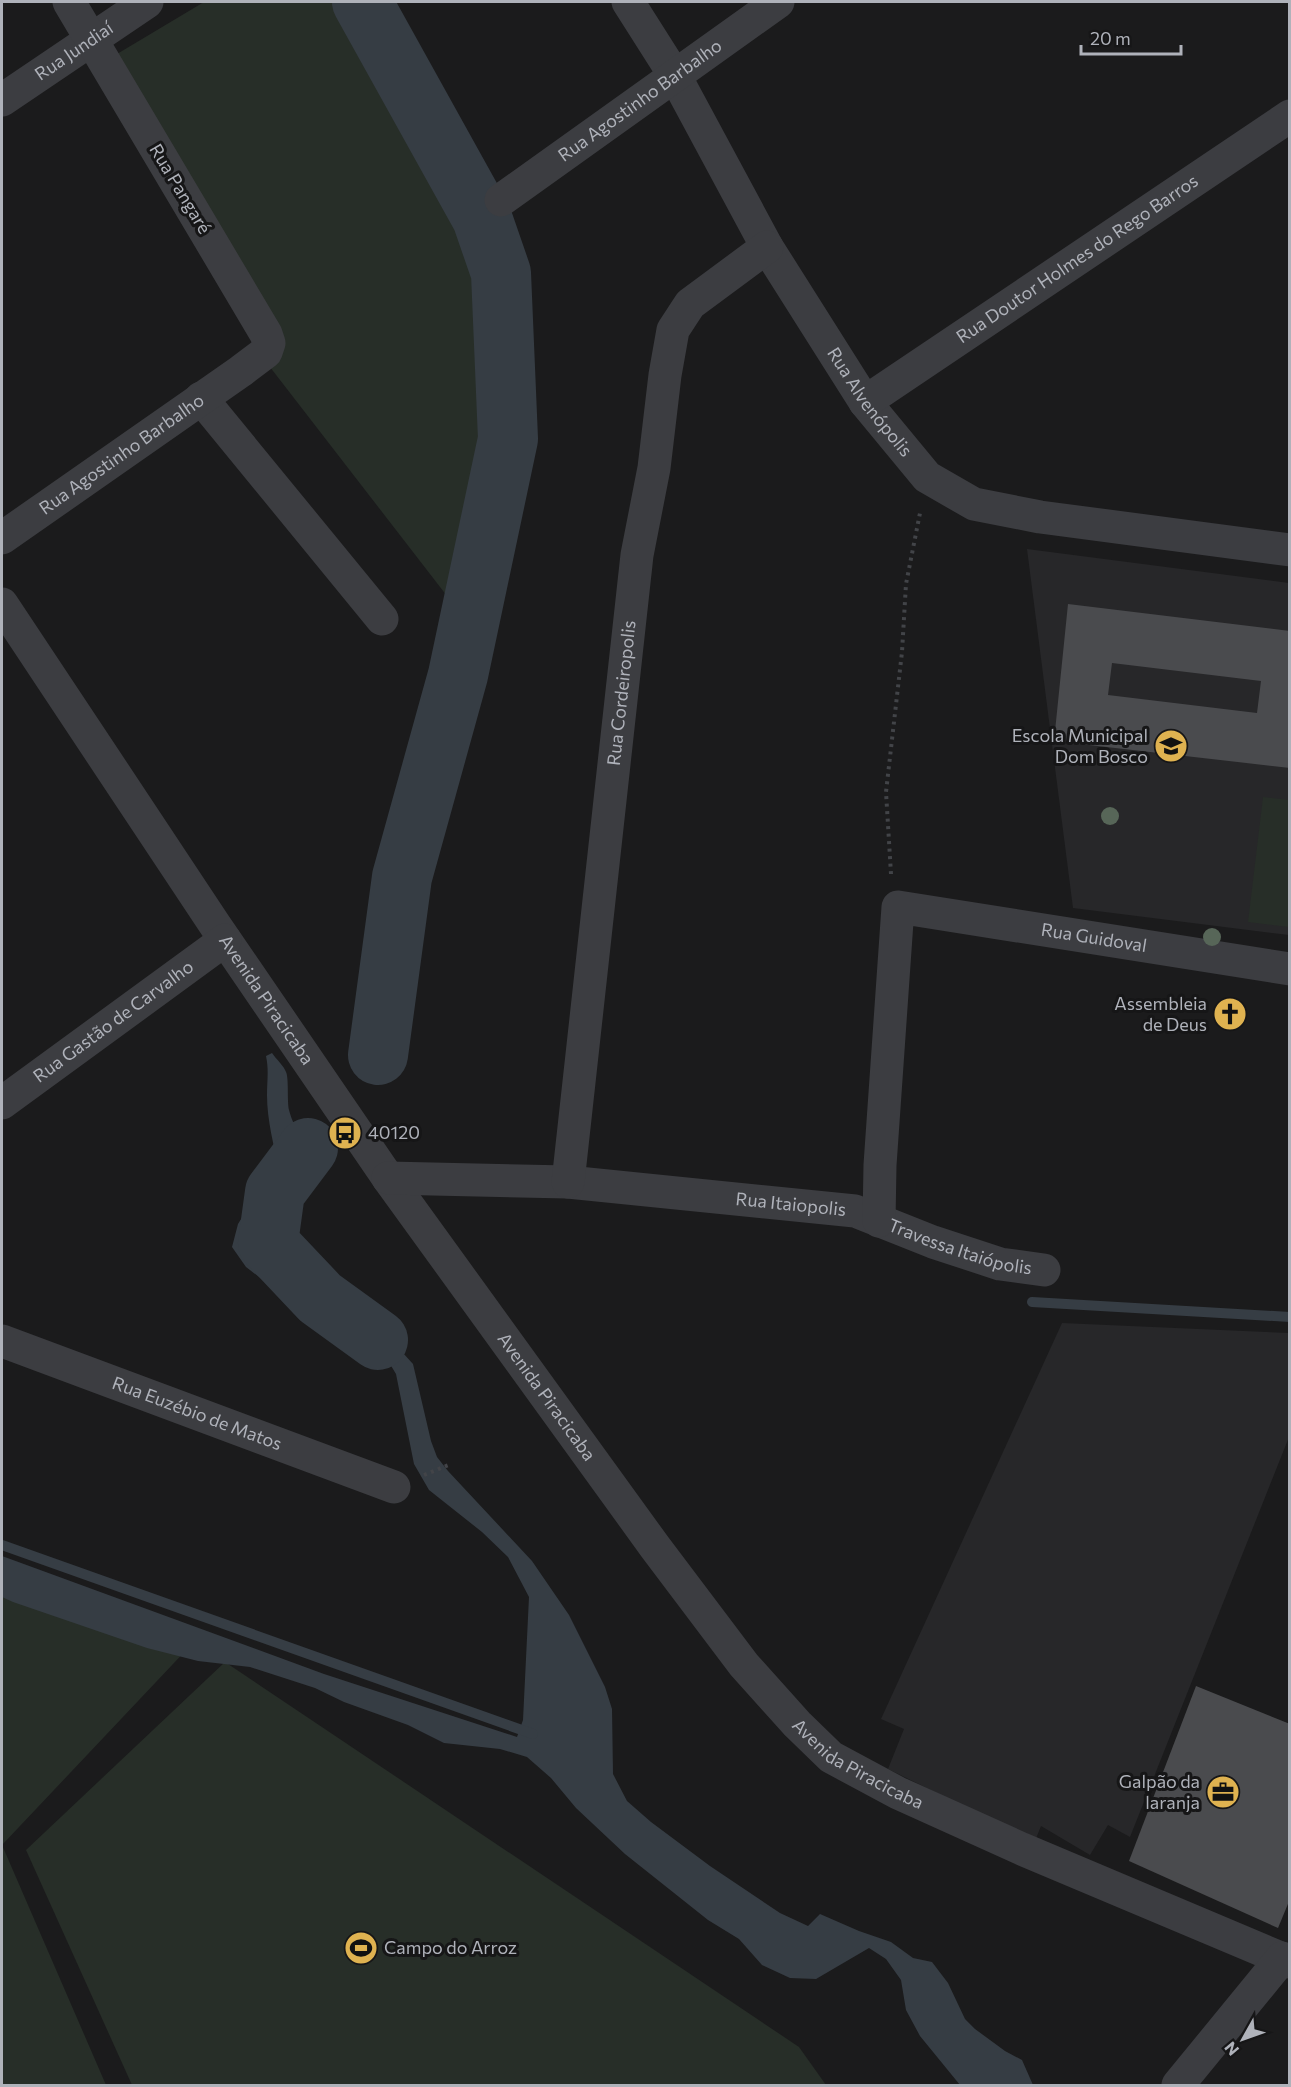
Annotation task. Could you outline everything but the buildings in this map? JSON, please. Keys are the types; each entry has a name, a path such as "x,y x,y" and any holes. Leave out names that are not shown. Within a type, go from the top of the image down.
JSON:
{"street":[{"name":"Rua Pangaré","path":"69,2 266,334 269,343 266,352 241,371"},
{"name":"Rua Jundiaí","path":"2,100 147,2"},
{"name":"Rua Alvenópolis","path":"628,2 675,76 766,247 865,402 927,477 974,504 1040,517 1290,550"},
{"name":"Rua Agostinho Barbalho","path":"501,200 778,2"},
{"name":"Rua Doutor Holmes do Rego Barros","path":"865,402 1290,116"},
{"name":"Rua Cordeiropolis","path":"568,1182 638,555 654,468 673,330 690,304 766,247"},
{"name":"Rua Agostinho Barbalho","path":"2,538 241,371"},
{"path":"201,398 382,619"},
{"name":"Avenida Piracicaba","path":"2,604 225,940 388,1178 655,1547 744,1665 796,1724 831,1757 898,1793 1022,1849 1286,1960"},
{"path":"879,1221 880,1165 898,907"},
{"name":"Rua Guidoval","path":"898,907 1290,969"},
{"name":"Rua Gastão de Carvalho","path":"2,1103 225,940"},
{"name":"Rua Itaiopolis","path":"388,1178 568,1182 855,1211 879,1221"},
{"name":"Travessa Itaiópolis","path":"879,1221 1000,1264 1044,1270"},
{"name":"Rua Euzébio de Matos","path":"2,1341 408,1482"},
{"path":"1178,2085 1286,1960"}],"path":[{"path":"898,907 891,875 886,792 902,652 906,584 927,477"},
{"path":"408,1482 451,1464"}],"shaded area":[{"path":"204,2 344,2 482,218 480,433 447,596 263,358 112,57"},
{"name":"Escola Municipal Dom Bosco","path":"1027,549 1289,583 1289,935 1073,908"},
{"path":"1263,797 1289,800 1289,927 1248,922"},
{"path":"272,1053 286,1072 289,1110 307,1153 310,1167 283,1200 262,1220 263,1242 278,1266 296,1284 327,1296 370,1326 413,1364 431,1441 437,1457 532,1561 569,1615 605,1687 612,1709 613,1774 627,1801 710,1866 780,1913 808,1926 820,1914 891,1942 913,1958 932,1962 948,1983 965,2019 1005,2051 1022,2060 1033,2085 960,2085 920,2036 906,2010 901,1980 886,1959 869,1948 816,1979 790,1978 762,1965 739,1939 708,1920 625,1854 576,1808 551,1778 527,1757 500,1749 444,1743 408,1725 344,1702 315,1688 250,1667 198,1661 147,1648 2,1597 2,1556 324,1674 517,1737 523,1720 529,1597 508,1557 482,1532 429,1490 414,1464 396,1374 384,1354 338,1321 301,1300 284,1296 246,1267 232,1247 238,1224 249,1206 268,1190 279,1170 267,1104 266,1056"},
{"path":"1062,1323 1289,1333 1289,1437 1130,1837 1108,1825 1090,1855 1041,1826 1035,1841 888,1769 904,1729 881,1719"},
{"path":"2,1576 190,1646 2,1845"},
{"name":"Campo do Arroz","path":"225,1662 799,2047 826,2085 132,2085 26,1850"},
{"path":"2,1845 106,2085 2,2085"}],"waterway":[{"path":"362,2 482,218 501,273 508,439 458,675 402,877 378,1055"},
{"path":"308,1148 275,1192 268,1243 320,1298 378,1340"},
{"path":"1032,1302 1290,1317"},
{"path":"2,1545 533,1734"}],"place":[{"name":"Escola Municipal Dom Bosco","path":"1171,746"},
{"name":"Assembleia de Deus","path":"1230,1014"},
{"name":"40120","path":"345,1133"},
{"name":"Galpão da laranja","path":"1223,1792"},
{"name":"Campo do Arroz","path":"361,1948"}]}
